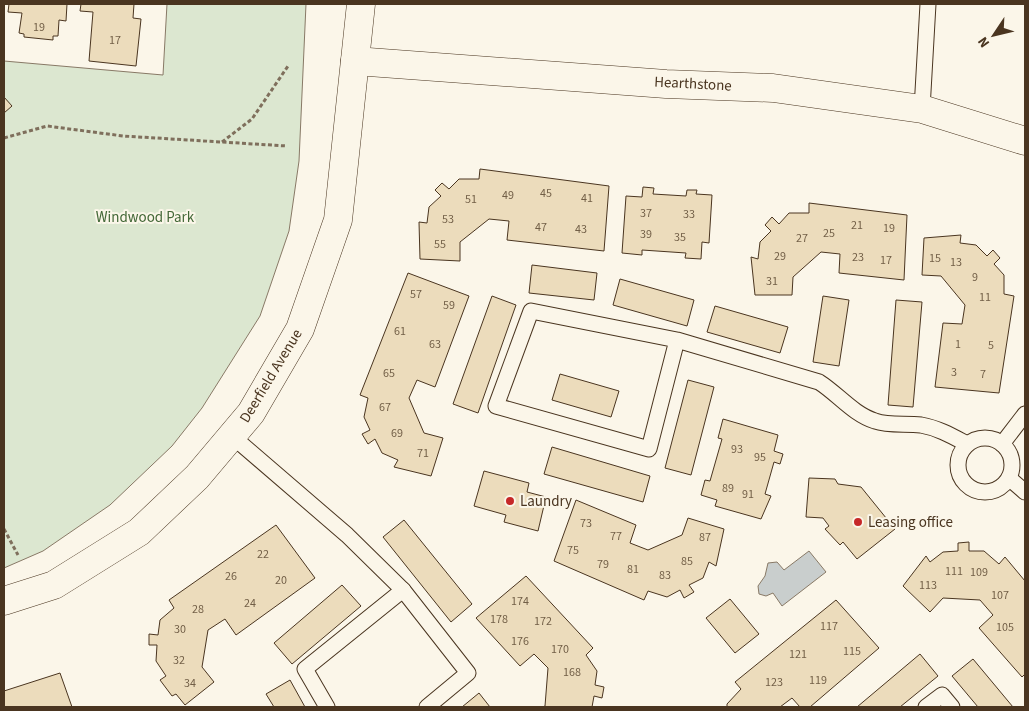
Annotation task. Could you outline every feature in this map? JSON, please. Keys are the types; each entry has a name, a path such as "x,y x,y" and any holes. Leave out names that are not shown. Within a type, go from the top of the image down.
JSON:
{"street":[{"name":"Deerfield Avenue","path":"4,601 54,585 139,532 198,477 251,413 300,329 338,220 361,4"},
{"name":"Hearthstone","path":"355,61 666,84 773,88 922,108 1025,141"}],"lane":[{"path":"922,108 928,4"},
{"path":"677,340 650,448 496,406 531,311 677,340 819,382 837,394 853,410 878,422 921,426 945,432 967,444"},
{"path":"1002,444 1025,414"},
{"path":"232,436 347,535 403,590 468,672 427,707"},
{"path":"984,438 1002,444 1011,460 1012,469 1009,478 995,490 985,492 968,486 958,471 960,452 975,439 984,438"},
{"path":"1009,478 1025,492"},
{"path":"327,707 305,669 403,590"},
{"path":"926,707 942,695 952,707"}],"path":[{"path":"221,142 252,119 288,66"},
{"path":"4,138 47,126 123,136 287,146"},
{"path":"4,529 18,555"}],"green space":[{"name":"Windwood Park","path":"167,4 306,4 299,161 289,231 260,316 202,408 172,446 110,505 43,551 4,568 4,61 163,75"}],"shaded area":[{"path":"809,551 826,572 782,606 773,593 766,596 759,594 758,586 765,576 768,563 777,562 784,570"}],"building":[{"path":"9,4 67,4 66,21 59,20 58,36 53,36 53,40 24,37 24,34 19,33 22,13 8,12"},
{"path":"81,4 134,4 133,18 141,19 136,66 89,61 93,12 80,11"},
{"path":"4,97 12,106 4,113"},
{"path":"480,169 609,186 604,251 507,240 509,221 489,219 460,242 460,261 420,259 419,222 427,223 429,207 441,196 435,190 442,183 449,189 459,179 479,179"},
{"path":"643,187 654,188 653,194 686,196 687,190 697,190 696,194 712,195 709,243 702,242 701,259 685,258 686,253 642,250 642,255 622,253 626,196 642,197"},
{"path":"809,203 907,215 904,280 839,273 840,254 821,252 793,277 792,295 755,295 751,257 758,259 760,242 771,231 765,225 772,217 779,224 789,213 809,213"},
{"path":"961,235 960,243 976,245 987,256 993,250 1000,258 994,264 1004,275 1004,294 1014,296 999,393 935,387 943,323 962,324 965,305 941,276 922,275 924,238"},
{"path":"532,265 597,273 594,300 529,293"},
{"path":"408,273 469,296 435,387 417,380 409,398 424,433 443,438 431,476 394,467 398,460 382,453 375,439 368,444 362,434 370,430 364,417 368,398 360,395"},
{"path":"620,279 694,300 687,326 613,305"},
{"path":"492,296 516,305 478,413 453,404"},
{"path":"823,296 849,300 839,366 813,362"},
{"path":"896,300 922,302 913,407 888,405"},
{"path":"715,306 788,327 780,353 707,332"},
{"path":"560,374 619,391 611,417 552,400"},
{"path":"688,380 714,387 691,475 665,468"},
{"path":"723,419 778,435 774,451 783,454 780,464 774,462 765,494 771,496 761,519 715,506 717,500 701,495 705,480 710,481 722,439 718,438"},
{"path":"552,447 650,476 643,502 544,474"},
{"name":"Laundry","path":"484,471 529,483 527,492 546,497 538,531 504,522 506,515 474,506"},
{"name":"Leasing office","path":"809,478 835,479 838,484 861,487 895,529 857,559 843,542 840,545 825,529 829,526 823,518 806,517"},
{"path":"576,500 636,525 630,543 648,550 682,535 688,518 724,529 716,566 709,562 703,578 689,585 694,592 684,598 680,590 667,597 648,591 644,600 554,561"},
{"path":"404,520 472,604 451,622 383,537"},
{"path":"276,525 315,578 236,635 225,619 208,630 202,667 214,682 185,705 176,694 172,696 160,680 166,676 156,661 157,645 149,645 149,634 158,635 160,620 174,608 169,600"},
{"path":"969,542 969,551 984,551 999,564 1005,557 1025,581 1025,674 1022,677 979,628 993,615 980,600 943,598 930,612 903,586 926,556 930,562 943,552 958,551 958,543"},
{"path":"526,576 593,648 586,655 597,671 595,685 604,687 602,698 594,696 592,707 543,707 545,706 548,668 534,654 520,666 476,618"},
{"path":"342,585 361,606 292,664 274,643"},
{"path":"730,599 759,634 735,653 706,618"},
{"path":"836,600 879,648 810,707 800,707 792,698 780,707 727,707 727,704 741,689 735,682"},
{"path":"920,654 938,676 900,707 857,707"},
{"path":"973,659 1013,707 978,707 952,676"},
{"path":"60,673 72,707 4,707 4,691"},
{"path":"290,680 305,707 274,707 266,694"},
{"path":"479,693 490,707 462,707"}],"place":[{"name":"Laundry","path":"510,501"},
{"name":"Leasing office","path":"858,522"}]}
